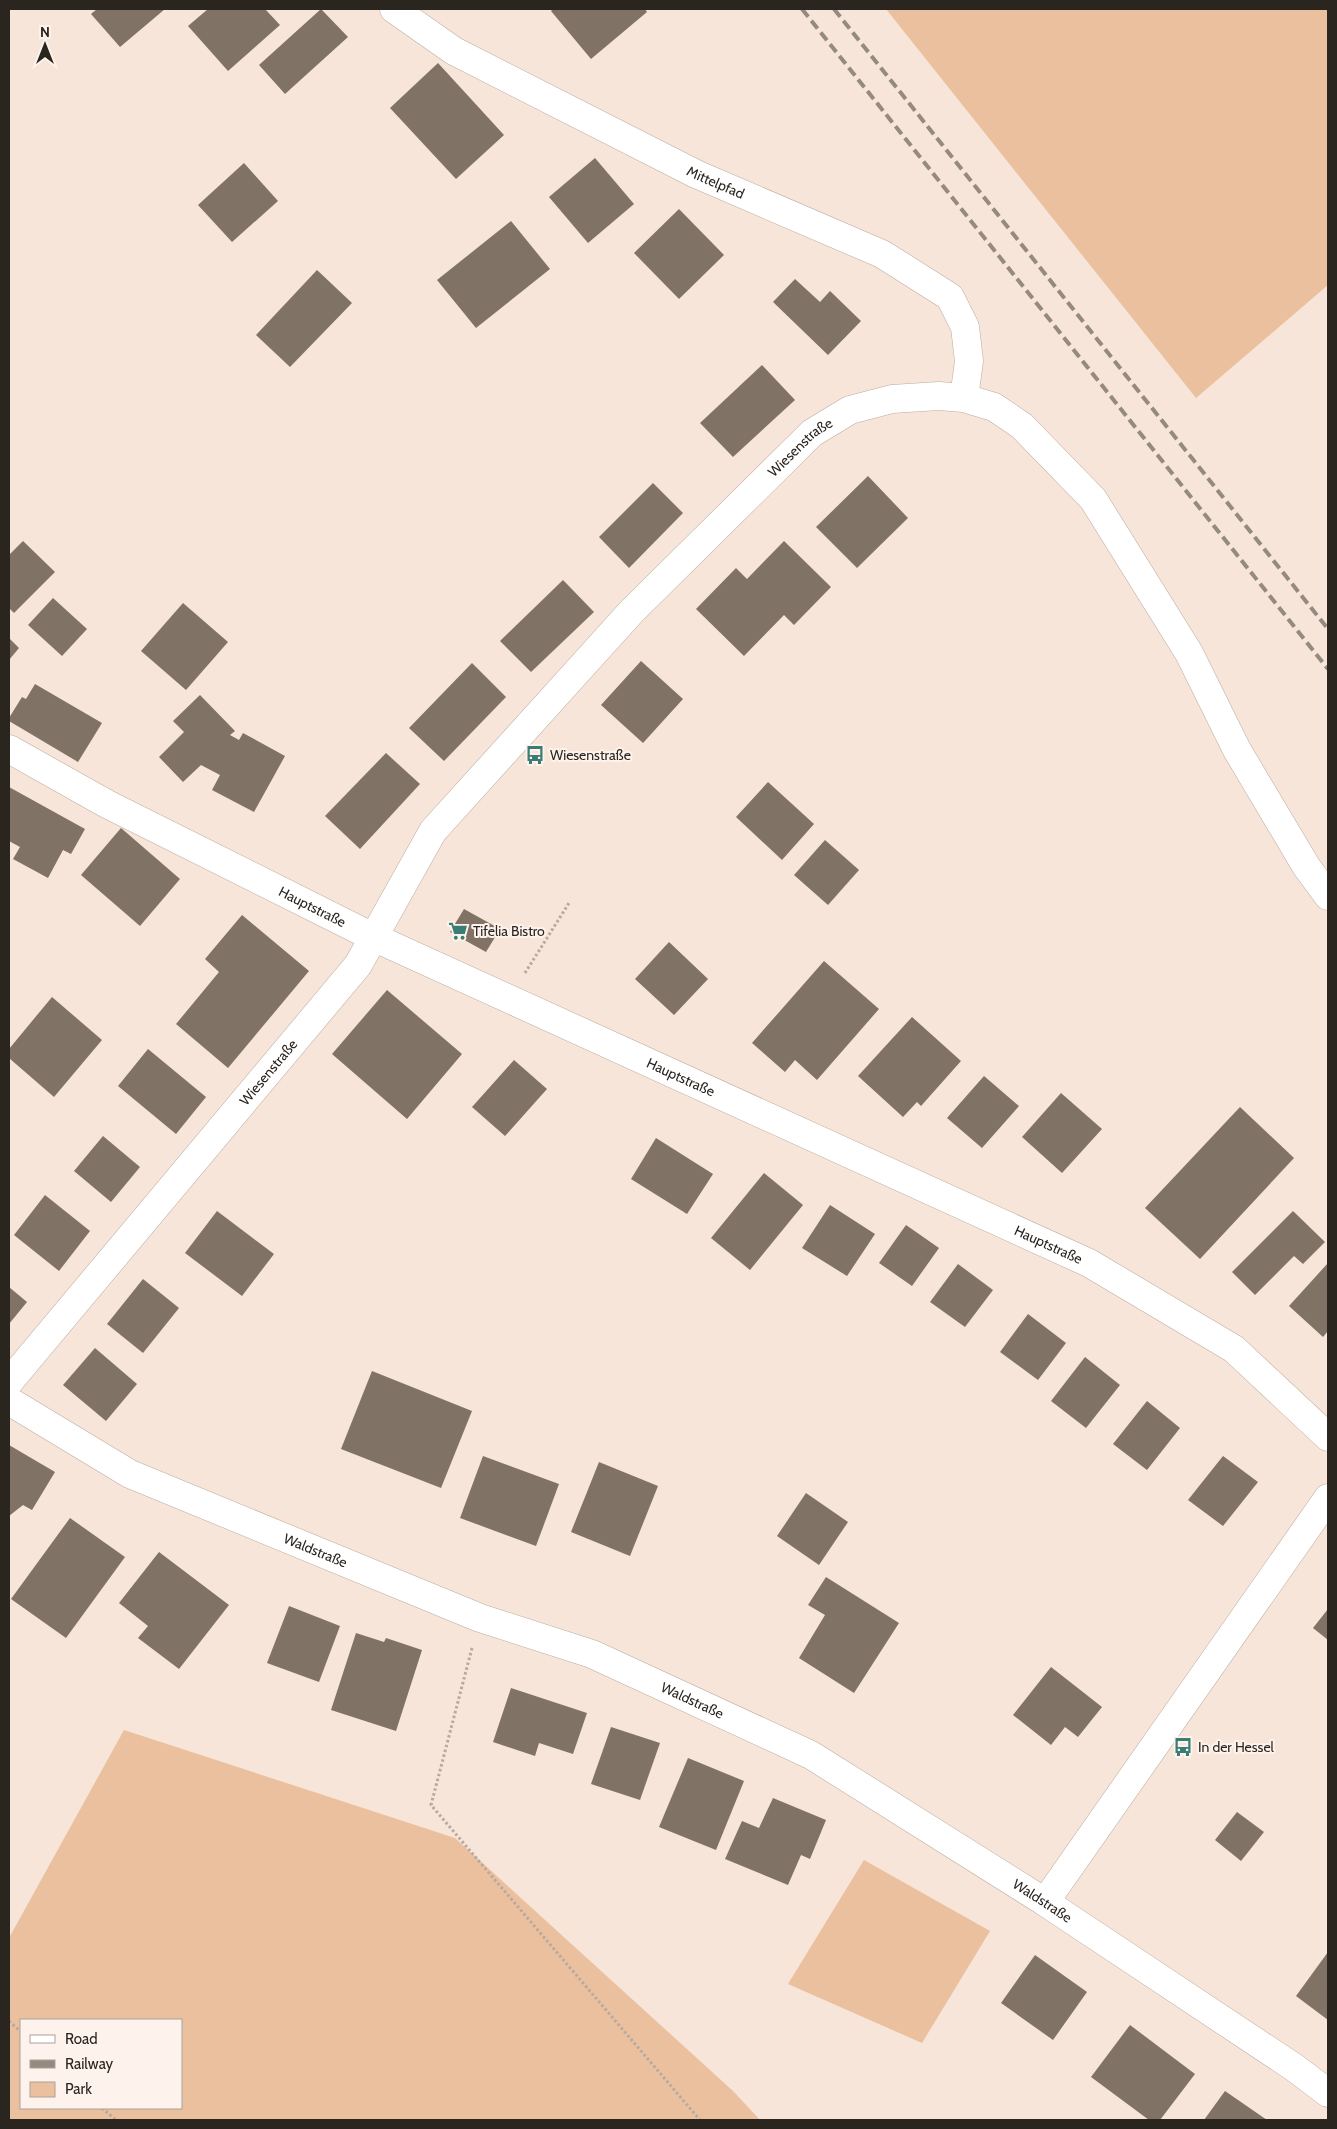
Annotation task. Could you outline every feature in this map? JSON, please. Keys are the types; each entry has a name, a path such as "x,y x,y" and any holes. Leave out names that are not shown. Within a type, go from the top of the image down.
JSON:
{"street":[{"name":"Mittelpfad","path":"394,9 463,55 696,174 882,254 950,296 964,327 968,361 964,398"},
{"name":"Wiesenstraße","path":"9,1382 358,965 433,831 631,612 812,433 850,410 892,399 939,396 964,398 994,407 1022,426 1093,499 1189,653 1238,750 1306,866 1328,896"},
{"name":"Hauptstraße","path":"9,749 107,804 373,938 1089,1263 1234,1349 1328,1437"},
{"name":"Waldstraße","path":"9,1401 130,1474 480,1618 592,1654 811,1755 1045,1902 1295,2068 1328,2093"},
{"path":"1045,1902 1328,1498"}],"path":[{"path":"508,998 569,903"},
{"path":"480,1618 431,1805 700,2120"},
{"path":"9,2021 20,2031"},
{"path":"103,2109 116,2120"}],"green space":[{"path":"886,9 1328,9 1328,285 1196,398"},
{"path":"124,1730 455,1838 733,2091 760,2120 9,2120 9,1938"},
{"path":"864,1860 990,1931 922,2043 788,1984"}],"building":[{"path":"97,9 165,9 120,47 91,14"},
{"path":"208,9 265,9 280,25 228,71 188,26"},
{"path":"321,9 348,37 285,94 259,65"},
{"path":"553,9 645,9 647,12 591,59 551,11"},
{"path":"438,63 504,135 456,179 390,108"},
{"path":"595,158 634,204 588,243 549,197"},
{"path":"244,163 278,201 232,242 198,205"},
{"path":"679,209 724,255 679,299 634,253"},
{"path":"511,221 550,269 476,328 437,280"},
{"path":"317,270 352,303 290,367 256,335"},
{"path":"795,279 820,302 830,291 861,321 828,355 773,302"},
{"path":"762,365 795,400 733,457 700,423"},
{"path":"868,476 908,518 857,568 816,527"},
{"path":"653,483 683,513 629,568 599,537"},
{"path":"23,541 55,572 14,613 9,608 9,555"},
{"path":"784,541 831,587 794,625 784,615 744,656 696,609 736,568 747,579"},
{"path":"563,580 594,612 531,672 500,641"},
{"path":"53,598 87,629 62,656 28,625"},
{"path":"183,603 228,642 186,690 141,651"},
{"path":"9,638 19,648 9,660"},
{"path":"641,661 683,699 643,743 601,705"},
{"path":"472,663 506,697 444,761 409,728"},
{"path":"35,684 102,723 78,762 9,721 22,697 26,699"},
{"path":"200,695 235,731 230,735 239,740 243,733 285,756 254,812 212,790 220,775 201,765 183,782 159,757 184,732 173,721"},
{"path":"386,753 420,784 360,849 325,816"},
{"path":"768,782 814,824 782,860 736,817"},
{"path":"9,787 85,829 71,854 63,850 48,878 13,859 20,847 9,841"},
{"path":"121,828 180,879 140,926 81,875"},
{"path":"825,840 859,870 828,905 794,875"},
{"path":"464,909 500,929 486,952 450,932"},
{"path":"242,915 309,971 228,1068 176,1024 219,972 205,959"},
{"path":"669,942 708,979 674,1015 635,979"},
{"path":"824,961 879,1009 817,1080 795,1060 785,1072 752,1043"},
{"path":"387,990 462,1054 407,1119 332,1054"},
{"path":"52,997 102,1040 54,1097 9,1058 9,1049"},
{"path":"912,1017 961,1061 921,1106 917,1102 903,1117 858,1076"},
{"path":"148,1049 206,1097 176,1134 118,1086"},
{"path":"514,1060 547,1089 505,1136 472,1107"},
{"path":"984,1076 1019,1106 982,1148 947,1118"},
{"path":"1061,1093 1102,1129 1062,1173 1022,1137"},
{"path":"1240,1107 1294,1158 1200,1259 1145,1208"},
{"path":"103,1136 140,1167 111,1202 74,1171"},
{"path":"656,1138 713,1174 687,1214 631,1179"},
{"path":"764,1173 803,1205 750,1270 711,1238"},
{"path":"45,1195 90,1231 59,1271 14,1235"},
{"path":"830,1205 875,1234 847,1276 802,1248"},
{"path":"217,1211 274,1254 242,1296 185,1253"},
{"path":"1293,1211 1325,1242 1303,1264 1294,1256 1255,1295 1232,1272"},
{"path":"906,1225 939,1248 912,1286 879,1263"},
{"path":"1328,1263 1328,1331 1323,1337 1289,1306"},
{"path":"958,1264 993,1290 965,1327 930,1302"},
{"path":"143,1279 179,1308 143,1353 107,1324"},
{"path":"9,1287 27,1302 9,1324"},
{"path":"1028,1314 1066,1343 1038,1380 1000,1352"},
{"path":"95,1348 137,1384 106,1421 63,1385"},
{"path":"1085,1357 1120,1385 1086,1428 1051,1401"},
{"path":"372,1371 472,1411 441,1488 341,1449"},
{"path":"1147,1401 1180,1428 1147,1470 1113,1444"},
{"path":"9,1445 55,1472 32,1510 23,1505 9,1516"},
{"path":"483,1456 559,1484 536,1546 460,1518"},
{"path":"1223,1456 1258,1482 1223,1526 1188,1500"},
{"path":"599,1462 658,1486 630,1556 571,1532"},
{"path":"806,1493 848,1522 819,1565 777,1536"},
{"path":"70,1518 125,1557 66,1638 11,1599"},
{"path":"159,1552 229,1605 179,1669 138,1638 148,1626 119,1603"},
{"path":"826,1577 899,1623 854,1693 799,1658 825,1615 808,1605"},
{"path":"289,1606 340,1626 319,1682 267,1663"},
{"path":"1328,1609 1328,1640 1313,1628"},
{"path":"356,1633 384,1642 386,1638 422,1650 396,1731 331,1710"},
{"path":"1051,1667 1102,1707 1078,1737 1065,1727 1051,1745 1013,1715"},
{"path":"511,1688 587,1713 573,1754 539,1743 535,1756 493,1742"},
{"path":"611,1727 660,1743 640,1800 591,1784"},
{"path":"688,1758 744,1781 716,1850 659,1827"},
{"path":"773,1798 826,1820 810,1859 801,1855 788,1885 725,1859 742,1821 759,1828"},
{"path":"1237,1812 1264,1832 1241,1861 1215,1840"},
{"path":"1328,1952 1328,2020 1296,1996"},
{"path":"1035,1955 1087,1992 1053,2040 1001,2003"},
{"path":"1130,2025 1195,2074 1160,2120 1149,2120 1091,2077"},
{"path":"1225,2091 1267,2120 1204,2120"}],"railway":[{"path":"802,9 1328,669"},
{"path":"834,9 1328,629"}],"place":[{"name":"Wiesenstraße","path":"535,755"},
{"name":"Tifelia Bistro","path":"458,931"},
{"name":"In der Hessel","path":"1183,1747"}]}
